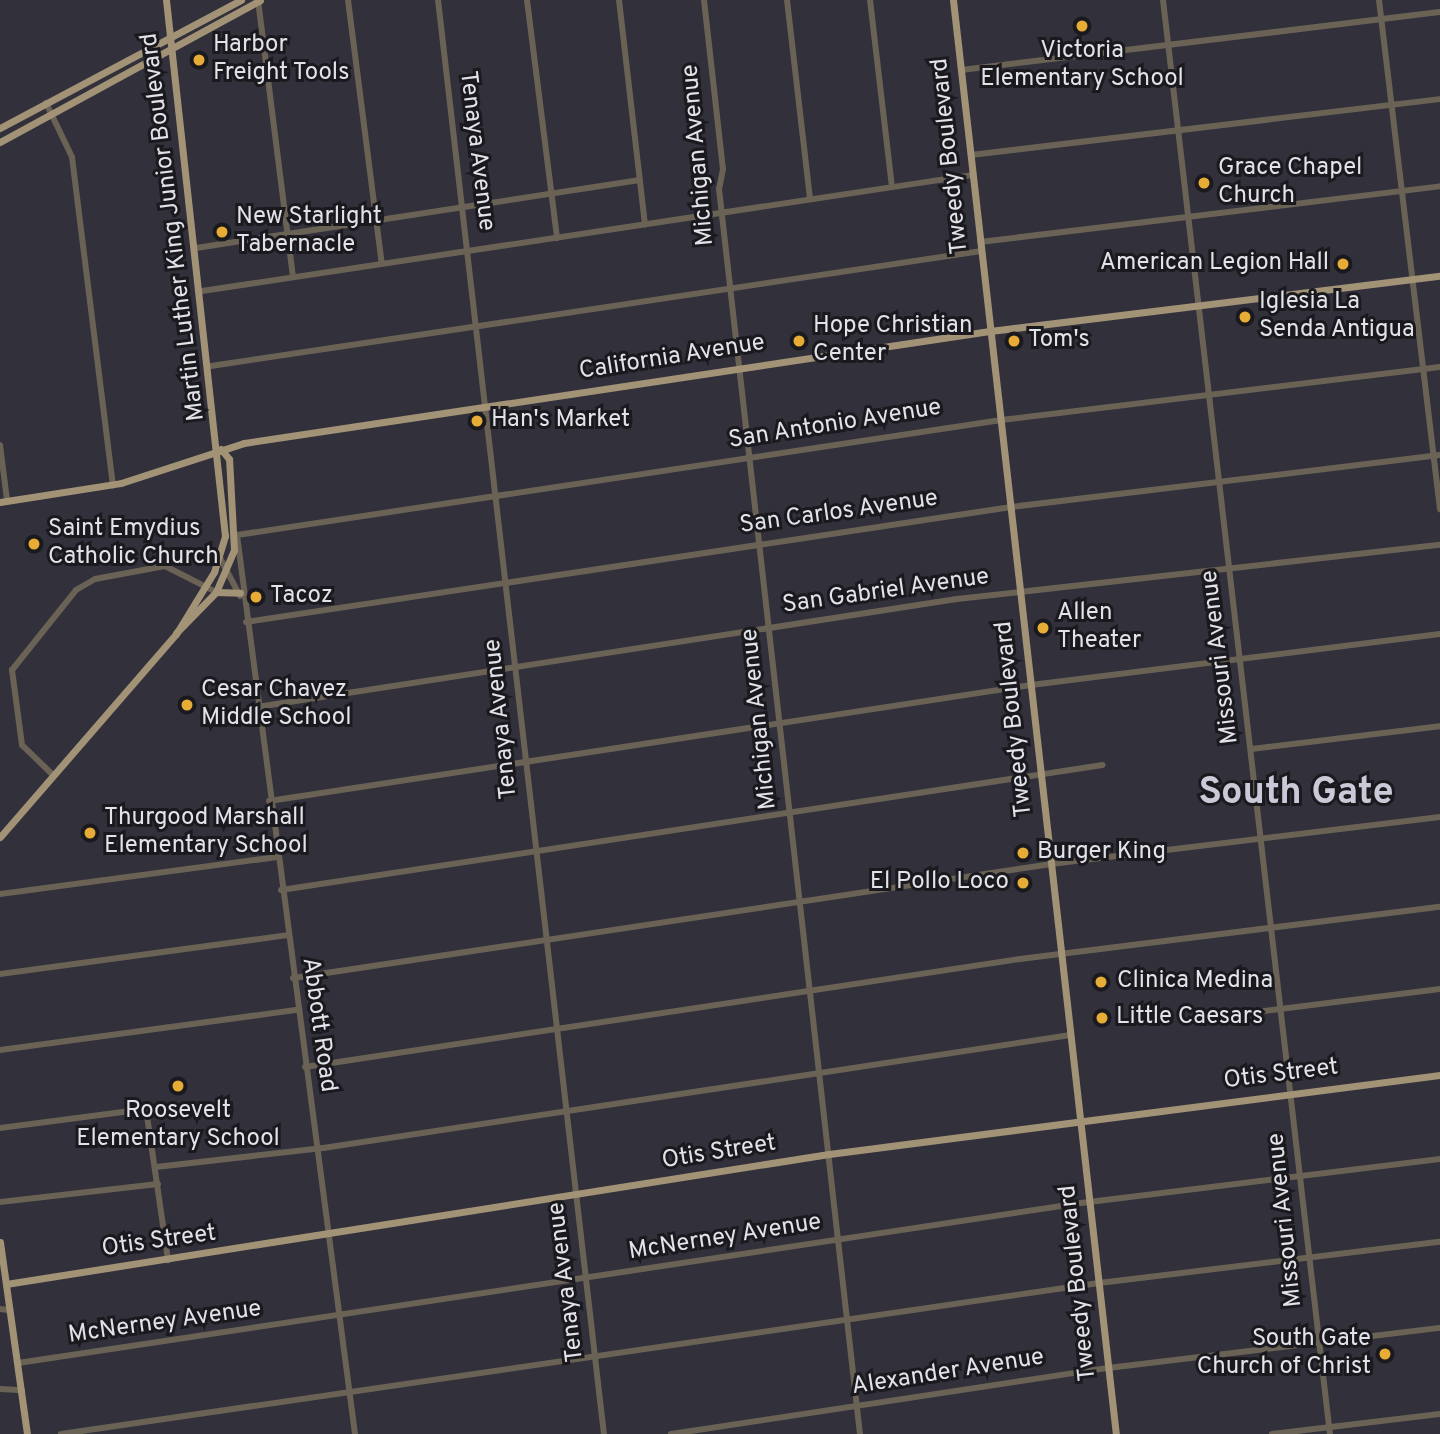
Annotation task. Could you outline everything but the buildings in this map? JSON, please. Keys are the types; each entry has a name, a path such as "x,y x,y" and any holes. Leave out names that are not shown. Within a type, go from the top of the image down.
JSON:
{"main road":[{"name":"Martin Luther King Junior Boulevard","path":"166,0 211,366 226,520 220,558 176,634"},
{"path":"0,128 240,0"},
{"path":"0,142 259,0"},
{"name":"Tweedy Boulevard","path":"953,0 1116,1434"},
{"name":"California Avenue","path":"3,501 113,485 220,449 486,406 990,331 1440,276"},
{"name":"Martin Luther King Junior Boulevard","path":"0,837 176,634 216,592 229,566 237,535 229,458 220,449"},
{"path":"216,592 240,593"},
{"name":"Otis Street","path":"6,1284 327,1236 829,1154 1080,1119 1440,1075"},
{"path":"0,1242 27,1434"}],"street":[{"path":"259,0 293,277"},
{"path":"348,0 382,264"},
{"name":"Tenaya Avenue","path":"438,0 604,1434"},
{"path":"527,0 557,237"},
{"path":"619,0 645,224"},
{"name":"Michigan Avenue","path":"704,0 723,169 722,213 730,288 860,1434"},
{"path":"787,0 810,200"},
{"path":"870,0 892,187"},
{"name":"Missouri Avenue","path":"1163,0 1330,1431"},
{"path":"1379,0 1423,369 1437,455 1440,509"},
{"path":"961,70 1440,12"},
{"path":"971,155 1440,99"},
{"path":"46,103 72,157 113,485"},
{"path":"202,291 973,175"},
{"path":"196,248 640,180"},
{"path":"980,242 1440,186"},
{"path":"211,366 981,251"},
{"name":"San Antonio Avenue","path":"237,535 1001,420 1440,367"},
{"path":"0,445 3,501"},
{"name":"San Carlos Avenue","path":"246,622 1011,507 1437,455"},
{"name":"Abbott Road","path":"237,535 276,857 355,1434"},
{"name":"San Gabriel Avenue","path":"257,707 769,628 1021,594 1440,545"},
{"name":"Abbott Road","path":"220,558 229,566 240,593 246,622"},
{"path":"53,775 21,740 11,680 20,653 76,590 95,579 171,566 204,588 216,592"},
{"path":"269,801 1031,685 1440,634"},
{"path":"1251,749 1440,726"},
{"path":"281,890 1103,765"},
{"path":"292,978 1051,864 1440,817"},
{"path":"0,894 276,857"},
{"path":"304,1067 1061,954 1440,907"},
{"path":"0,974 287,935"},
{"path":"1207,1018 1440,989"},
{"path":"0,1050 297,1010"},
{"path":"156,1167 315,1148 1071,1035"},
{"path":"0,1128 146,1109 168,1260"},
{"name":"McNerney Avenue","path":"18,1363 339,1318 1090,1202 1440,1159"},
{"path":"0,1202 158,1184"},
{"path":"61,1434 349,1395 1099,1283 1440,1242"},
{"path":"0,1309 9,1310"},
{"name":"Alexander Avenue","path":"671,1434 1108,1368 1440,1328"},
{"path":"0,1389 22,1390"},
{"path":"1272,1434 1330,1431 1440,1414"}],"place":[{"name":"Victoria Elementary School","path":"1082,26"},
{"name":"Harbor Freight Tools","path":"199,60"},
{"name":"Grace Chapel Church","path":"1204,183"},
{"name":"New Starlight Tabernacle","path":"222,232"},
{"name":"American Legion Hall","path":"1343,264"},
{"name":"Iglesia La Senda Antigua","path":"1245,317"},
{"name":"Hope Christian Center","path":"799,341"},
{"name":"Tom's","path":"1014,341"},
{"name":"Han's Market","path":"477,421"},
{"name":"Saint Emydius Catholic Church","path":"34,544"},
{"name":"Tacoz","path":"256,597"},
{"name":"Allen Theater","path":"1043,628"},
{"name":"Cesar Chavez Middle School","path":"187,705"},
{"name":"Thurgood Marshall Elementary School","path":"90,833"},
{"name":"Burger King","path":"1023,853"},
{"name":"El Pollo Loco","path":"1023,883"},
{"name":"Clinica Medina","path":"1101,982"},
{"name":"Little Caesars","path":"1102,1018"},
{"name":"Roosevelt Elementary School","path":"178,1086"},
{"name":"South Gate Church of Christ","path":"1385,1354"}],"district":[{"name":"South Gate","path":"1296,794"}]}
